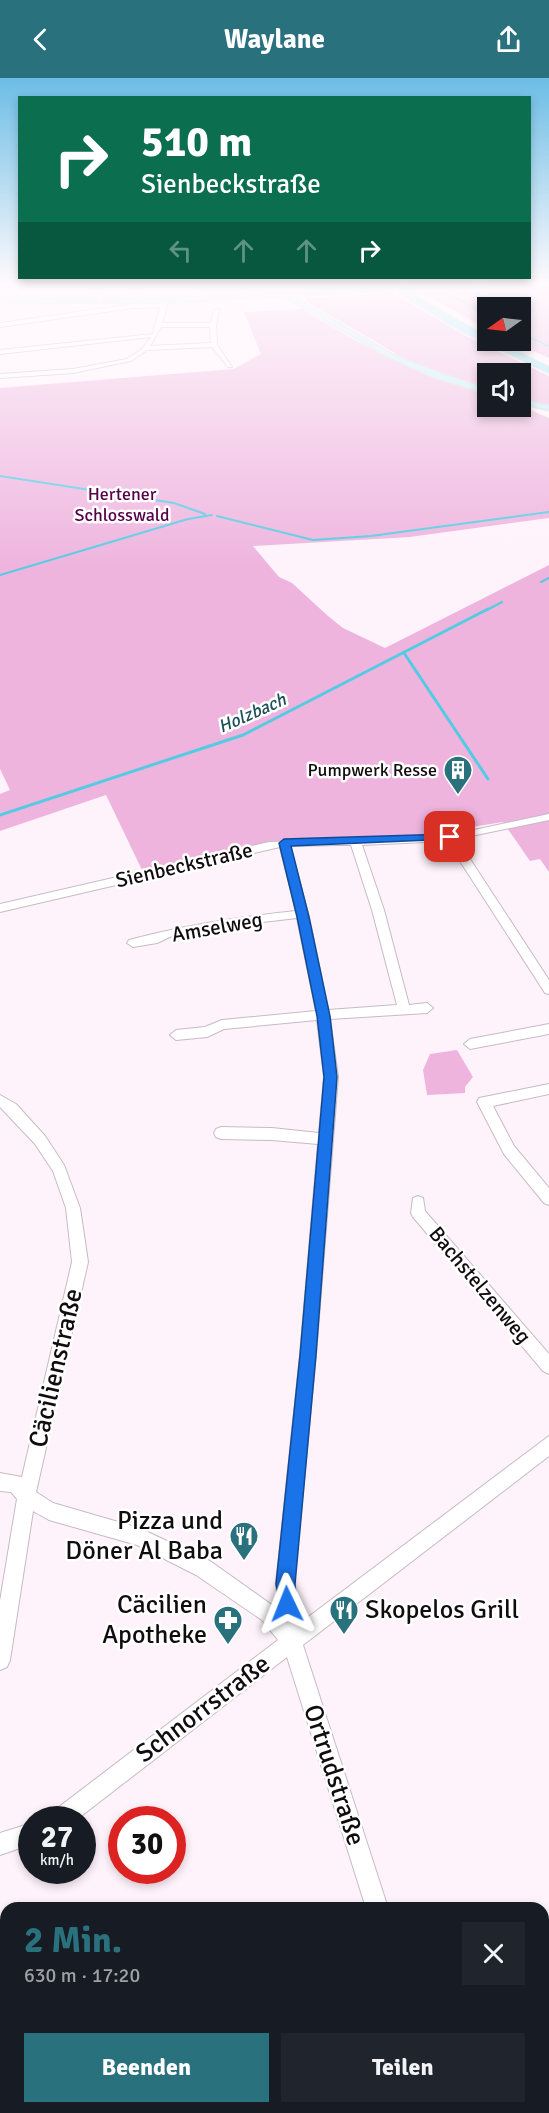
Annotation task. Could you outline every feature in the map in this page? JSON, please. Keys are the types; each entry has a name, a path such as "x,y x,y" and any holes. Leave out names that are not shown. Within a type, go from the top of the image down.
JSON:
{"main road":[{"path":"448,379 477,388"},
{"path":"531,404 549,408"}],"street":[{"name":"Sienbeckstraße","path":"0,908 284,843 450,837 549,818"},
{"path":"450,837 549,990"},
{"path":"355,841 378,910 404,1010"},
{"path":"284,843 302,914 323,1016 331,1077 285,1584 292,1642"},
{"name":"Amselweg","path":"133,944 157,939 169,933 228,922 302,914"},
{"path":"176,1035 207,1032 222,1025 277,1018 427,1008"},
{"path":"470,1044 549,1029"},
{"path":"549,1089 484,1102 509,1150 549,1200"},
{"name":"Cäcilienstraße","path":"0,1100 11,1108 40,1140 59,1168 74,1208 80,1262 26,1496 0,1660"},
{"path":"221,1133 327,1138"},
{"name":"Bachstelzenweg","path":"418,1202 418,1213 549,1366"},
{"name":"Schnorrstraße","path":"76,1806 549,1445"},
{"path":"0,1482 16,1484 26,1496 49,1510 139,1537 203,1568 269,1613 292,1642"},
{"name":"Ortrudstraße","path":"292,1642 375,1902"},
{"path":"0,1844 18,1838"}],"green space":[{"name":"Hertener Schlosswald","path":"111,379 440,379 477,391 477,417 531,417 531,410 549,418 549,518 410,537 253,546 279,577 292,583 343,628 385,648 549,565 549,872 540,859 530,861 503,822 408,837 277,841 142,870 106,795 0,831 0,794 10,790 0,769 0,388"},
{"path":"456,379 477,379 477,386"},
{"path":"531,379 549,379 549,405 531,400"},
{"path":"457,1050 473,1077 465,1087 465,1093 427,1095 423,1070 430,1054"}],"waterway":[{"path":"0,476 174,503 205,514"},
{"path":"217,516 313,540 371,536 549,512"},
{"path":"0,575 188,519 212,515"},
{"name":"Holzbach","path":"541,582 549,578"},
{"name":"Holzbach","path":"485,611 502,602"},
{"name":"Holzbach","path":"0,815 243,735 488,609"},
{"path":"404,653 488,779"}],"place":[{"name":"Pumpwerk Resse","path":"458,796"},
{"name":"Pizza und Döner Al Baba","path":"244,1562"},
{"name":"Skopelos Grill","path":"344,1636"},
{"name":"Cäcilien Apotheke","path":"228,1646"}],"route":[{"path":"287,1604 285,1584 308,1355 331,1077 323,1016 303,917 284,843 398,841 450,837"}]}
